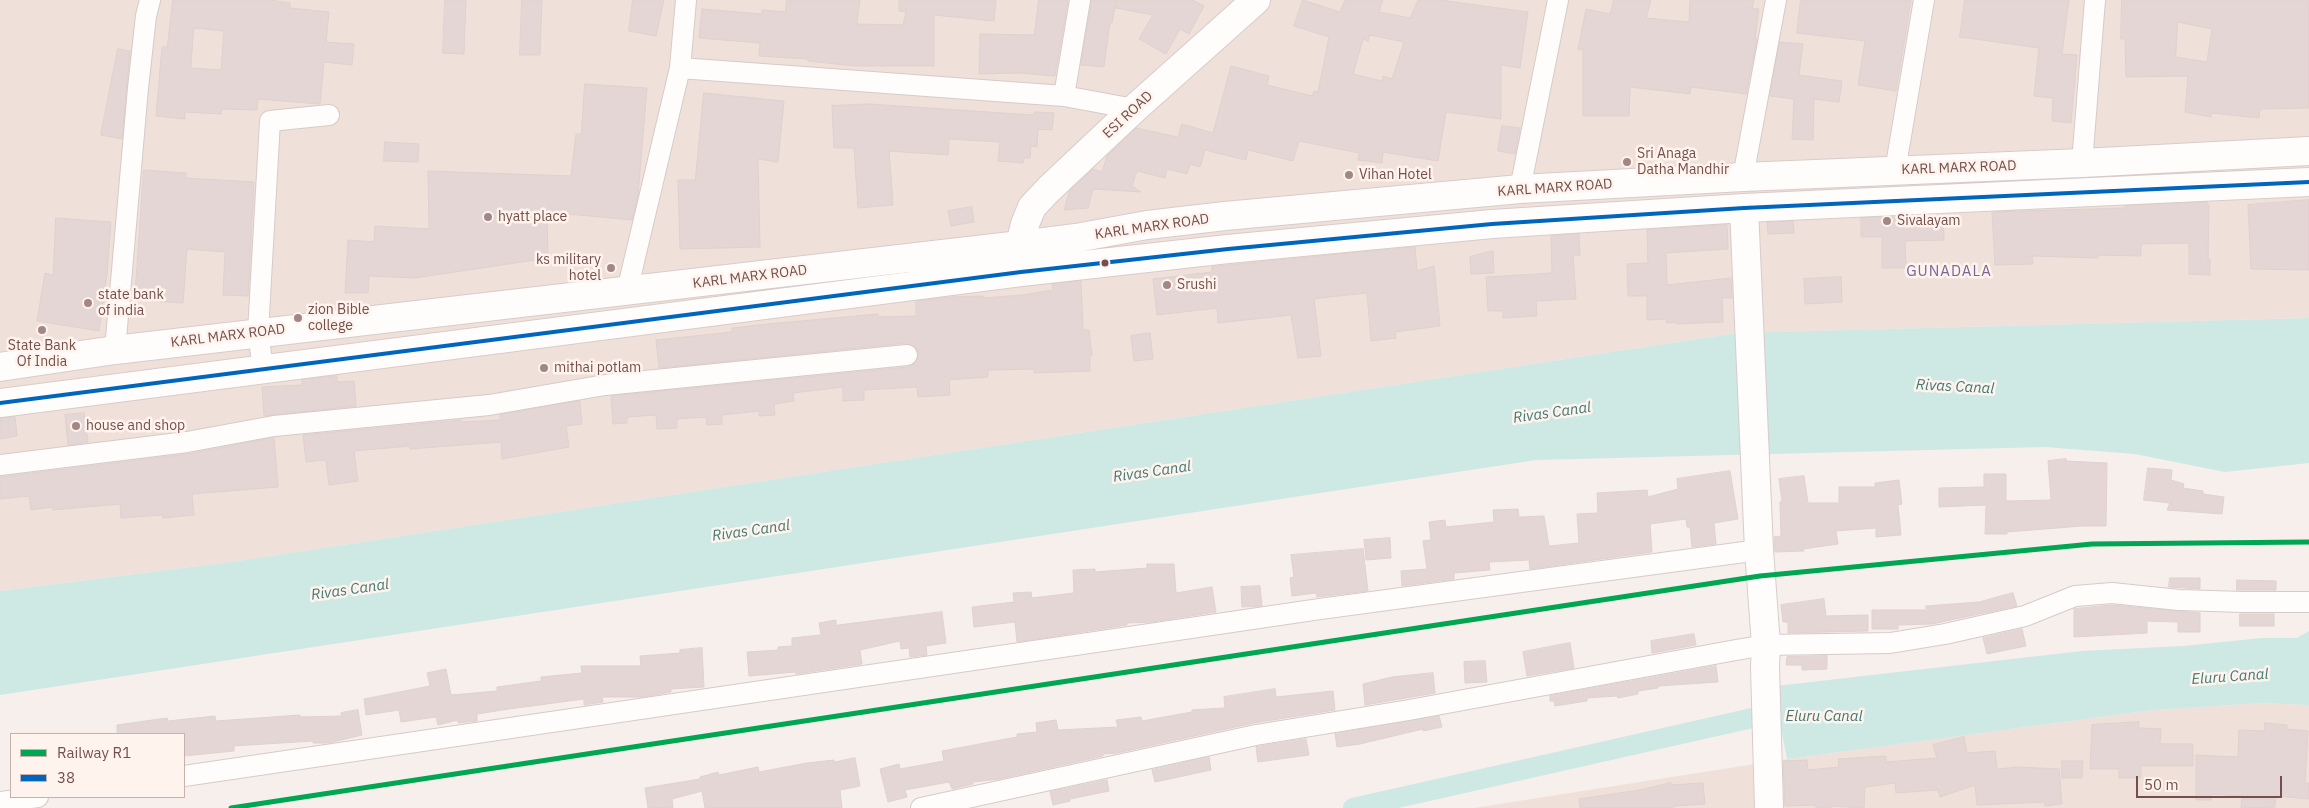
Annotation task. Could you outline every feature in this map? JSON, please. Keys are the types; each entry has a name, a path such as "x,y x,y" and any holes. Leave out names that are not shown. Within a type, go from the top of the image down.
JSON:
{"main road":[{"name":"ESI ROAD","path":"1020,245 1025,224 1032,207 1049,189 1134,109 1256,0"},
{"name":"KARL MARX ROAD","path":"0,367 258,332 1020,245 1076,238 1147,225 1225,216 1520,189 1743,176 2082,163 2309,150"},
{"path":"1848,172 1848,204"},
{"name":"KARL MARX ROAD","path":"0,403 1021,272 1228,249 1492,224 1744,208 2309,182"},
{"path":"1490,192 1492,224"},
{"path":"1744,208 1765,656 1769,808"},
{"path":"1225,216 1228,249"},
{"path":"754,276 759,306"}],"street":[{"path":"115,350 138,88 146,16 150,0"},
{"path":"627,291 680,68 686,0"},
{"path":"1064,96 1080,0"},
{"path":"1520,189 1558,0"},
{"path":"1743,176 1776,0"},
{"path":"1894,171 1924,0"},
{"path":"2082,163 2095,0"},
{"path":"680,68 1064,96 1134,109"},
{"path":"263,369 258,332 270,122 329,115"},
{"path":"0,465 187,442 274,426 489,405 605,385 907,355"},
{"path":"185,776 1311,610 1759,550"},
{"path":"921,808 1256,735 1765,656 1890,643 1946,634 2025,616 2075,596 2112,593 2233,602 2305,602"},
{"path":"0,802 30,798"}],"shaded area":[{"path":"0,0 2309,0 2309,318 1737,333 231,562 0,591"},
{"path":"2263,703 2309,705 2309,808 1474,808 1787,759 2153,710"}],"water":[{"name":"Rivas Canal","path":"2309,318 2309,463 2225,472 2135,454 2045,447 1536,460 0,695 0,591 231,562 1737,333"},
{"name":"Eluru Canal","path":"2309,631 2309,705 2263,703 2153,710 1787,759 1778,712 1776,686 2082,651 2183,646 2262,638 2297,638"}],"building":[{"path":"173,0 270,0 290,3 290,8 329,12 326,42 354,44 352,65 324,62 320,104 258,99 257,110 222,109 221,114 185,112 185,119 156,116 162,47 167,47","holes":["194,28 224,31 221,70 191,68"]},
{"path":"445,0 466,0 464,54 443,53"},
{"path":"522,0 542,0 540,55 520,55"},
{"path":"633,0 664,0 656,36 629,31"},
{"path":"787,0 860,0 857,24 903,25 906,12 899,11 899,0 996,0 994,21 934,15 934,66 855,66 808,61 808,59 759,56 760,43 699,38 702,9 762,14 762,10 785,12"},
{"path":"1039,0 1068,0 1055,76 1020,73 979,74 980,34 1034,35"},
{"path":"1092,0 1116,0 1112,23 1110,22 1104,67 1081,65"},
{"path":"1117,0 1193,0 1204,6 1189,34 1180,29 1166,54 1139,39 1153,15 1116,8"},
{"path":"1303,0 1340,12 1345,0 1383,0 1379,12 1410,18 1418,0 1440,0 1528,12 1520,68 1501,65 1501,119 1446,112 1438,161 1383,152 1382,163 1358,160 1359,153 1299,141 1293,161 1248,150 1246,160 1205,150 1200,167 1190,164 1187,174 1167,169 1165,178 1137,171 1132,186 1141,192 1093,189 1088,208 1064,210 1070,190 1093,169 1102,172 1107,156 1136,128 1178,137 1182,124 1213,133 1231,66 1269,76 1267,85 1312,96 1314,91 1318,92 1329,37 1294,26","holes":["1370,35 1404,42 1392,79 1383,76 1382,81 1353,74 1363,39 1368,41"]},
{"path":"1614,0 1651,0 1646,18 1689,22 1690,0 1754,0 1752,8 1759,9 1755,39 1757,39 1746,94 1691,87 1690,94 1630,87 1629,116 1583,116 1583,50 1578,49 1586,9 1610,14"},
{"path":"1801,0 1911,0 1896,91 1858,85 1865,41 1797,33"},
{"path":"1965,0 2069,0 2062,54 2077,55 2071,123 2052,121 2053,98 2034,96 2039,48 1960,37"},
{"path":"2122,0 2309,0 2309,108 2260,109 2259,118 2211,113 2211,117 2185,112 2188,76 2126,77 2125,39 2121,39","holes":["2178,22 2212,29 2207,62 2176,57"]},
{"path":"1780,42 1803,44 1799,75 1842,81 1839,102 1814,99 1813,140 1792,139 1794,99 1770,96"},
{"path":"118,49 130,51 122,139 101,135"},
{"path":"585,84 647,88 638,195 632,220 547,212 548,258 415,278 369,276 368,293 345,293 348,240 374,242 375,226 429,229 428,171 571,176 576,134 581,134"},
{"path":"704,93 784,101 778,162 758,159 760,247 680,249 678,180 695,180"},
{"path":"870,104 1033,115 1034,112 1054,113 1052,130 1038,129 1037,147 1031,146 1030,158 1024,158 1023,163 998,161 1000,142 949,139 948,155 889,151 893,205 858,208 854,148 834,148 832,106"},
{"path":"1502,126 1520,128 1515,154 1498,151"},
{"path":"385,142 419,144 418,162 384,161"},
{"path":"144,170 186,173 186,178 254,182 248,296 223,295 225,252 187,249 183,303 135,300"},
{"path":"2309,200 2309,270 2251,269 2248,205"},
{"path":"2207,202 2209,206 2208,259 2210,259 2210,275 2189,274 2189,243 2141,244 2141,256 2098,255 2098,258 2032,256 2033,264 1995,265 1992,212 2125,208 2125,206"},
{"path":"972,207 974,222 951,226 948,211"},
{"path":"1943,216 1944,240 1905,241 1906,268 1882,268 1882,237 1861,237 1861,218"},
{"path":"56,218 111,222 107,274 99,331 37,321 45,273 53,275"},
{"path":"1793,221 1794,233 1768,234 1767,223"},
{"path":"1727,225 1728,249 1666,253 1667,285 1731,278 1732,298 1722,298 1723,322 1676,324 1676,322 1667,323 1666,319 1647,320 1647,296 1628,296 1627,264 1648,263 1647,230"},
{"path":"1579,234 1580,255 1573,255 1576,299 1536,301 1537,316 1503,318 1503,311 1488,311 1486,277 1552,273 1551,236"},
{"path":"1415,247 1417,271 1434,266 1440,326 1395,332 1396,338 1371,341 1367,293 1314,299 1321,356 1298,358 1291,315 1218,323 1217,308 1157,315 1153,279 1212,272 1212,267"},
{"path":"1493,251 1494,273 1471,274 1470,257"},
{"path":"1841,277 1842,302 1805,304 1804,279"},
{"path":"1081,281 1083,330 1089,330 1092,356 1090,356 1090,371 1034,373 1034,369 988,370 988,377 949,380 950,395 918,397 917,387 864,390 864,400 843,401 843,387 793,393 794,401 774,404 775,415 759,416 759,411 722,415 722,424 707,425 706,417 677,419 677,428 657,429 656,415 627,417 627,423 613,424 611,396 908,367 914,364 919,354 916,348 906,343 659,368 656,340 732,332 732,328 768,324 878,314 878,317 916,316 916,301 952,297 983,296 983,298 1023,295 1053,290 1052,284"},
{"path":"1150,333 1153,359 1134,361 1131,336"},
{"path":"337,376 337,382 354,381 356,406 264,416 262,387 302,385 302,380"},
{"path":"580,401 582,424 566,426 569,447 502,459 501,442 410,449 410,446 354,451 358,481 329,485 326,460 306,462 303,435 461,420 462,422 500,420 500,415"},
{"name":"house and shop","path":"84,413 88,442 68,445 65,415"},
{"path":"15,417 17,436 0,439 0,418"},
{"path":"274,438 278,487 192,494 194,515 163,518 162,515 121,518 120,504 53,510 53,507 31,510 29,496 0,499 0,477 188,454"},
{"path":"2066,459 2066,461 2107,463 2106,526 2082,526 2007,532 2007,534 1985,534 1986,505 1939,507 1939,488 1984,487 1984,474 2006,474 2006,501 2051,500 2048,461"},
{"path":"2148,468 2172,470 2171,480 2184,484 2183,488 2203,491 2203,494 2224,497 2222,514 2167,510 2170,503 2144,500"},
{"path":"1730,471 1738,519 1714,523 1716,544 1692,547 1690,527 1687,527 1686,519 1650,524 1652,552 1530,569 1529,560 1489,562 1490,570 1454,573 1454,579 1402,586 1401,571 1427,569 1423,541 1431,540 1429,522 1445,520 1446,527 1494,522 1493,510 1518,509 1519,517 1544,516 1549,546 1579,543 1577,514 1598,513 1597,493 1647,490 1648,497 1678,489 1677,479"},
{"path":"1804,476 1808,503 1839,503 1839,487 1875,487 1875,483 1899,480 1902,504 1898,505 1901,535 1876,537 1876,528 1836,531 1838,544 1803,549 1804,551 1775,552 1774,537 1781,536 1780,502 1782,501 1779,479"},
{"path":"1390,538 1391,558 1366,560 1364,540"},
{"path":"1363,549 1368,591 1317,597 1316,593 1292,596 1290,578 1294,577 1291,555"},
{"path":"1147,564 1174,564 1176,593 1212,587 1216,612 1151,622 1127,623 1127,625 1017,642 1015,622 974,627 972,607 1014,602 1013,593 1031,592 1032,598 1074,593 1073,570 1095,569 1095,572 1147,568"},
{"path":"2170,578 2200,578 2200,589 2169,587"},
{"path":"2237,580 2276,581 2276,590 2237,590"},
{"path":"1260,586 1262,606 1242,607 1241,587"},
{"path":"2013,593 2017,606 1932,624 1898,625 1898,629 1872,629 1872,610 1926,610 1926,606 1979,602"},
{"path":"1824,599 1826,616 1868,615 1868,631 1788,633 1788,622 1783,622 1781,605"},
{"path":"2112,605 2200,613 2200,632 2178,632 2178,622 2147,621 2147,633 2074,637 2074,609"},
{"path":"942,612 946,643 926,646 927,655 910,657 909,648 901,649 900,641 860,650 862,664 796,674 795,672 749,676 747,652 778,650 778,647 792,646 792,638 821,635 819,623 836,620 836,625"},
{"path":"2240,614 2274,614 2274,626 2240,626"},
{"path":"2022,629 2026,646 1987,654 1983,638"},
{"path":"1694,634 1696,645 1652,653 1651,641"},
{"path":"1570,643 1574,668 1527,676 1523,652"},
{"path":"702,648 704,687 671,689 671,692 643,697 602,697 603,702 584,705 584,699 509,709 477,714 477,721 458,723 458,720 438,725 436,717 401,722 399,710 366,715 364,699 430,686 427,673 446,669 451,695 497,691 497,687 541,681 541,677 582,673 581,666 641,666 640,656 680,653 680,650"},
{"path":"1827,656 1827,669 1802,670 1802,665 1786,665 1787,657"},
{"path":"1485,661 1487,682 1465,683 1464,662"},
{"path":"1716,666 1718,682 1658,686 1658,688 1638,691 1638,694 1618,698 1617,696 1587,698 1587,701 1555,706 1554,701 1550,701 1550,696"},
{"path":"1433,673 1435,693 1365,705 1363,684 1392,677"},
{"path":"1275,689 1276,697 1333,691 1335,710 1254,723 1117,753 1103,754 1103,756 999,779 973,782 973,784 952,789 949,782 905,790 907,797 888,802 880,769 899,764 900,769 944,761 942,751 1017,737 1017,734 1037,732 1036,723 1056,720 1058,730 1118,727 1116,720 1141,717 1142,721 1192,712 1192,710 1225,708 1224,697"},
{"path":"358,710 362,735 329,743 313,743 313,741 234,746 234,751 185,756 185,733 117,733 117,725 167,718 168,721 215,716 216,721 300,715 300,717 342,716 341,713"},
{"path":"1439,716 1442,727 1423,731 1423,729 1360,744 1337,747 1335,734"},
{"path":"2139,722 2139,728 2161,729 2160,744 2193,744 2193,766 2141,766 2141,778 2119,778 2119,769 2090,769 2092,725"},
{"path":"2265,723 2287,725 2287,729 2308,731 2305,783 2309,783 2309,799 2276,796 2275,807 2268,808 2241,808 2242,796 2211,794 2211,800 2196,800 2196,755 2238,757 2239,730 2264,731"},
{"path":"1964,737 1967,753 1995,751 1997,769 2018,767 2059,769 2062,804 2045,806 2044,802 1977,805 1975,785 1940,797 1938,790 1896,793 1895,783 1865,787 1864,808 1831,806 1831,808 1816,808 1816,805 1785,806 1783,761 1807,760 1808,770 1839,767 1838,759 1886,756 1886,762 1937,758 1933,745"},
{"path":"1306,739 1309,755 1258,762 1256,747"},
{"path":"1209,757 1211,770 1155,782 1152,770"},
{"path":"855,758 860,786 840,790 842,808 705,808 702,791 672,799 673,808 648,808 645,788 700,779 700,777 718,772 719,775 758,767 759,772 807,763 834,760 834,762"},
{"path":"2062,761 2083,761 2082,778 2062,778"},
{"path":"1107,780 1109,791 1070,799 1070,801 1053,805 1050,792"},
{"path":"1671,783 1671,785 1703,783 1705,804 1674,806 1674,808 1580,808 1579,799 1640,790"}],"waterway":[{"name":"Eluru Canal","path":"1353,808 1779,712"}],"rail line":[{"name":"R1","path":"231,808 1760,576 2092,544 2309,542"}],"transit line":[{"name":"38","path":"0,403 1021,272 1228,249 1492,224 1744,208 2309,182"}],"place":[{"name":"Sri Anaga Datha Mandhir","path":"1627,162"},
{"name":"Vihan Hotel","path":"1349,175"},
{"name":"hyatt place","path":"488,217"},
{"name":"Sivalayam","path":"1887,221"},
{"name":"ks military hotel","path":"611,268"},
{"name":"Srushi","path":"1167,285"},
{"name":"state bank of india","path":"88,303"},
{"name":"zion Bible college","path":"298,318"},
{"name":"State Bank Of India","path":"42,330"},
{"name":"mithai potlam","path":"544,368"},
{"name":"house and shop","path":"76,426"}],"district":[{"name":"GUNADALA","path":"1949,272"}]}
